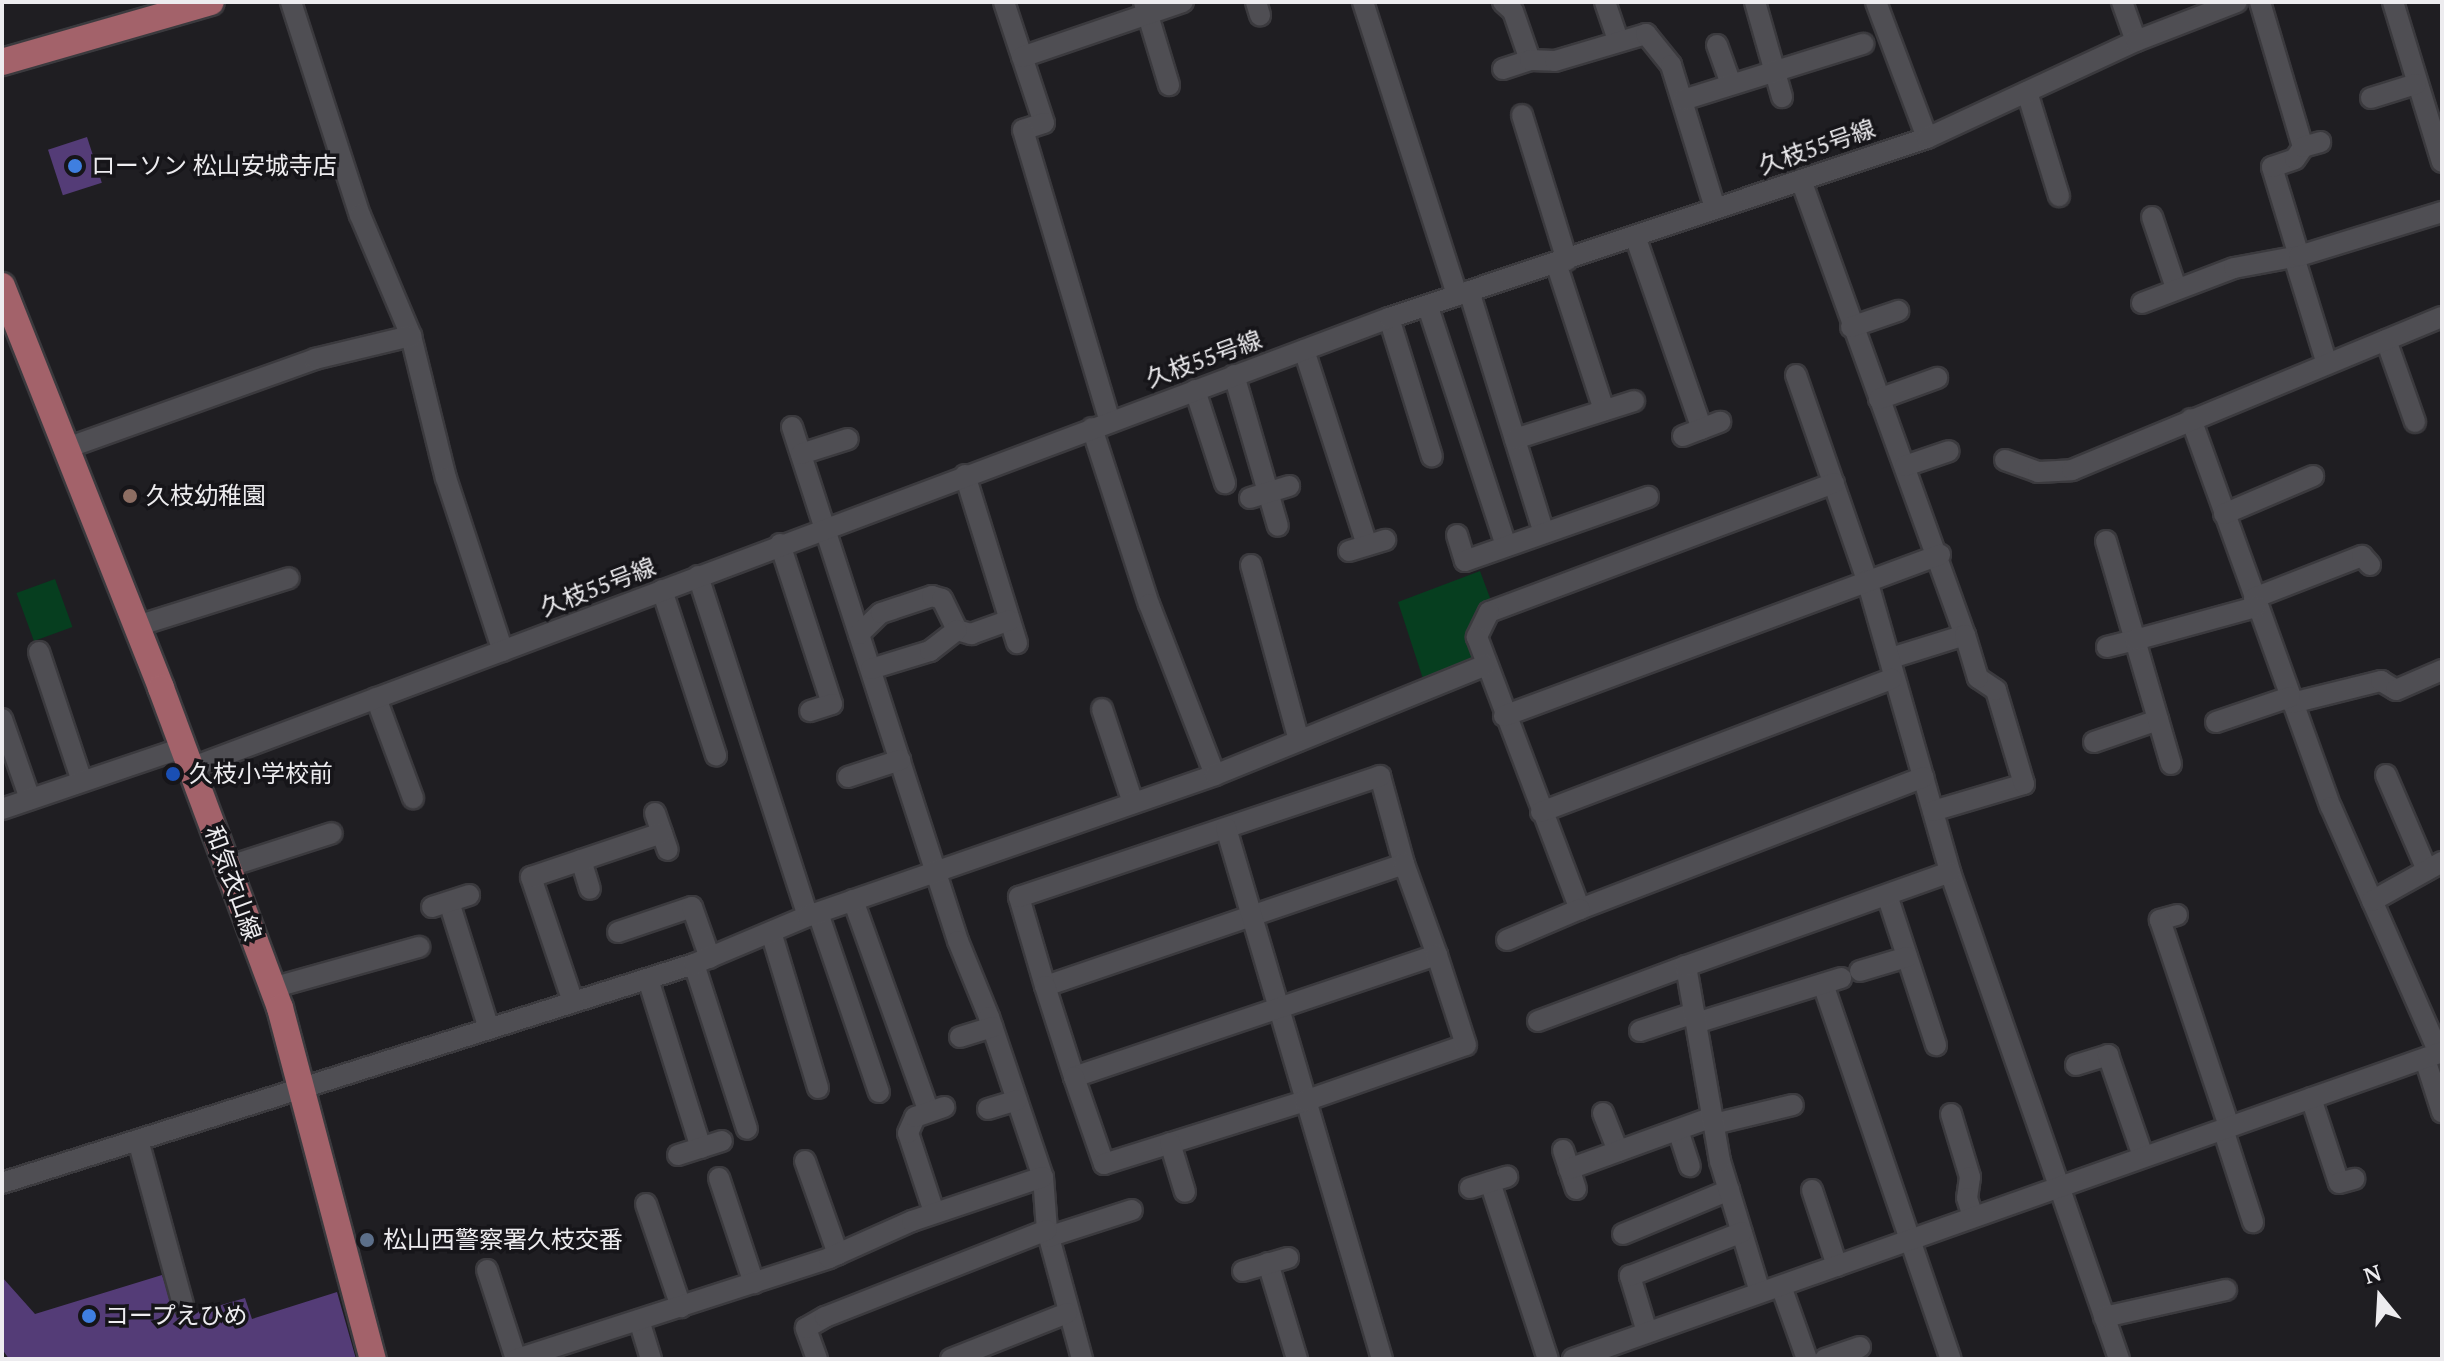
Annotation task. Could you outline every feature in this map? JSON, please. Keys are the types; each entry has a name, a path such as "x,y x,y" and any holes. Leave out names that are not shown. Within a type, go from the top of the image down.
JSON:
{"main road":[{"path":"2,62 211,2"},
{"name":"和気衣山線","path":"2,286 64,449 137,626 272,988 303,1087 373,1359"}],"street":[{"path":"291,2 360,215 411,336 446,478 503,651"},
{"path":"1004,2 1044,123 1023,130 1149,604 1215,775"},
{"path":"1022,57 1146,8 1183,2"},
{"path":"1363,2 1515,439 1544,533"},
{"path":"1503,2 1513,11 1530,60"},
{"path":"1605,2 1618,40"},
{"path":"1755,2 1782,97"},
{"path":"1877,2 1927,138"},
{"path":"2122,2 2136,41"},
{"name":"久枝55号線","path":"2,809 82,781 186,758 376,698 825,527 1389,318 1927,138 2211,6 2237,2"},
{"path":"2260,2 2312,144 2295,159 2272,167 2327,364"},
{"path":"2393,2 2442,162"},
{"path":"1146,8 1169,85"},
{"path":"1503,69 1530,60 1555,61 1646,34 1658,43 1683,100 1715,208"},
{"path":"1683,100 1863,44"},
{"path":"1717,45 1731,84"},
{"path":"2371,98 2416,84"},
{"path":"2027,92 2059,196"},
{"path":"1522,115 1604,410"},
{"path":"1801,180 1851,327 1940,555 1978,678 1996,690 2024,784 1933,811"},
{"path":"2142,303 2234,268 2296,257 2442,212"},
{"path":"2152,217 2176,288"},
{"path":"1635,236 1702,429"},
{"path":"1428,307 1506,546"},
{"path":"1851,327 1898,311"},
{"path":"2005,460 2038,472 2072,470 2442,317"},
{"path":"1389,318 1432,457"},
{"path":"64,449 315,359 411,336"},
{"path":"2386,340 2415,422"},
{"path":"1304,350 1334,473 1367,546"},
{"path":"1234,375 1259,495 1278,526"},
{"path":"1796,375 1867,580 1950,872 2119,1359"},
{"path":"1879,399 1937,378"},
{"path":"1195,390 1225,483"},
{"path":"1515,439 1634,401"},
{"path":"2191,419 2291,700 2435,1055 2442,1112"},
{"path":"792,427 936,871 1043,1177 1048,1234 1067,1313 1082,1359"},
{"path":"801,454 848,439"},
{"path":"1905,466 1949,451"},
{"path":"965,475 1017,643"},
{"path":"2224,514 2313,476"},
{"path":"1580,909 1504,716 1477,637 1489,612 1834,483"},
{"path":"1259,495 1289,486"},
{"path":"1457,535 1465,561 1648,497"},
{"path":"2106,541 2171,764"},
{"path":"780,544 832,704 810,711"},
{"path":"1504,716 1940,555"},
{"path":"2107,647 2255,603 2362,556 2370,565"},
{"path":"1251,565 1299,741"},
{"path":"698,576 813,915 879,1092"},
{"path":"137,626 289,578"},
{"path":"662,590 716,755"},
{"path":"859,634 881,613 932,596 942,599 957,630 971,634 1010,620"},
{"path":"871,669 930,651 957,630"},
{"path":"1541,812 1891,669 1965,635"},
{"path":"39,652 82,781"},
{"path":"2,1183 702,961 853,900 1215,775 1486,665"},
{"path":"2216,722 2291,700 2381,681 2396,690 2442,670"},
{"path":"376,698 413,798"},
{"path":"1102,709 1133,803"},
{"path":"2,719 30,799"},
{"path":"2094,742 2158,720"},
{"path":"848,777 900,760"},
{"path":"2372,901 2435,866 2386,775"},
{"path":"1380,776 1404,864 1466,1045 1305,1101 1104,1164 1019,897 1226,828 1380,776"},
{"path":"1507,940 1923,777"},
{"path":"1226,828 1382,1359"},
{"path":"573,1002 541,935 531,877 662,832"},
{"path":"227,867 332,833"},
{"path":"581,860 590,889"},
{"path":"1045,986 1404,864"},
{"path":"1538,1021 1950,872"},
{"path":"469,895 440,905 489,1029"},
{"path":"1887,895 1936,1045"},
{"path":"853,900 936,1110 915,1117 908,1133 934,1212"},
{"path":"618,932 634,916 692,907 702,961 747,1129"},
{"path":"2177,915 2160,920 2184,1016 2226,1128 2253,1222"},
{"path":"771,932 818,1088"},
{"path":"272,988 419,947"},
{"path":"1074,1077 1437,955"},
{"path":"1640,1031 1841,978 1907,957"},
{"path":"1686,966 1713,1121 1729,1190 1760,1292"},
{"path":"1841,978 1908,1240 1959,1357"},
{"path":"648,979 701,1148"},
{"path":"960,1037 993,1027"},
{"path":"2076,1065 2108,1055 2143,1156"},
{"path":"1573,1359 2435,1055"},
{"path":"2311,1098 2339,1183 2354,1179"},
{"path":"988,1109 1017,1100"},
{"path":"1569,1169 1678,1130 1793,1105"},
{"path":"1603,1113 1618,1151"},
{"path":"1951,1114 1970,1177 1967,1198 1973,1216"},
{"path":"1678,1130 1690,1166"},
{"path":"138,1140 183,1304"},
{"path":"678,1155 722,1141"},
{"path":"1170,1143 1185,1192"},
{"path":"805,1161 838,1254"},
{"path":"487,1270 516,1359 567,1351 639,1320 838,1254 934,1212 1043,1177"},
{"path":"719,1178 754,1283"},
{"path":"1489,1182 1548,1359"},
{"path":"1623,1234 1729,1190"},
{"path":"1812,1190 1837,1266"},
{"path":"646,1204 681,1307"},
{"path":"817,1359 806,1328 825,1317 1048,1234 1132,1210"},
{"path":"1647,1332 1630,1276 1742,1232"},
{"path":"1243,1271 1278,1260 1297,1359"},
{"path":"1781,1286 1807,1359"},
{"path":"2104,1317 2226,1290"},
{"path":"951,1359 1067,1313"},
{"path":"639,1320 651,1359"},
{"path":"1825,1359 1860,1347"}],"green space":[{"path":"1480,571 1493,606 1478,659 1424,682 1398,602"},
{"path":"55,579 72,627 34,641 16,593"}],"building":[{"name":"ローソン 松山安城寺店","path":"87,137 102,183 63,195 48,150"},
{"name":"コープえひめ","path":"162,1275 177,1318 245,1298 252,1319 337,1292 356,1359 9,1359 2,1349 2,1277 35,1314"}],"place":[{"name":"ローソン 松山安城寺店","path":"75,166"},
{"name":"久枝幼稚園","path":"130,496"},
{"name":"久枝小学校前","path":"173,774"},
{"name":"松山西警察署久枝交番","path":"367,1240"},
{"name":"コープえひめ","path":"89,1316"}]}
